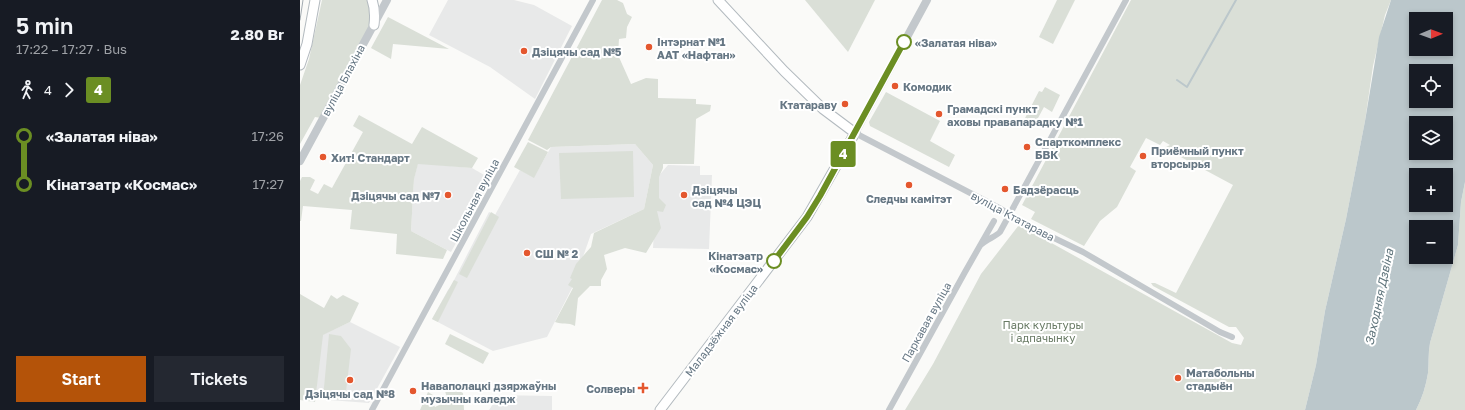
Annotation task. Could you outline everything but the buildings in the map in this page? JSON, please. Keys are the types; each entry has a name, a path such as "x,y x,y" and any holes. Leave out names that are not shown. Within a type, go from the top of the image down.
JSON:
{"main road":[{"path":"300,65 307,44 315,0"},
{"path":"372,0 375,16 374,25"},
{"name":"вуліца Ктатарава","path":"718,0 784,71 822,109 855,133"},
{"name":"Маладзёжная вуліца","path":"660,410 807,217 855,133"}],"street":[{"name":"вуліца Блахіна","path":"300,161 387,0"},
{"name":"Школьная вуліца","path":"372,410 593,0"},
{"name":"Маладзёжная вуліца","path":"855,133 927,0"},
{"name":"Паркавая вуліца","path":"982,244 986,240 996,236 1010,215 1126,0"},
{"name":"вуліца Ктатарава","path":"855,133 1026,224 1083,252 1220,332 1232,337"},
{"name":"Паркавая вуліца","path":"889,410 994,222"}],"shaded area":[{"name":"Дзіцячы сад №5","path":"448,0 514,0 534,5 572,26 535,99 490,67 429,35"},
{"name":"СШ № 2","path":"635,144 653,165 644,209 591,234 572,288 547,337 493,351 432,319 450,288 489,212 495,215 520,170 534,177 551,147"},
{"name":"Дзіцячы сад №7","path":"418,163 472,168 491,179 451,252 411,231 414,178"},
{"name":"Дзіцячы сад №4 ЦЭЦ","path":"668,165 700,166 700,175 712,175 709,249 653,248 657,178"},
{"name":"Дзіцячы сад №8","path":"350,322 400,347 369,403 315,399 322,335"},
{"path":"499,395 552,396 552,410 489,410"}],"green space":[{"path":"322,0 369,0 373,19 321,118 315,117 300,144 300,85 309,59"},
{"path":"602,0 617,0 623,3 627,14 632,17 627,27 626,38 619,39 618,55 631,84 646,78 658,79 658,98 696,99 696,104 711,105 710,111 696,119 694,164 663,164 659,177 659,198 666,205 663,212 657,211 661,228 646,253 625,248 604,255 607,269 601,280 601,286 590,286 578,298 575,326 555,322 573,288 568,285 572,279 570,278 576,264 591,247 594,233 644,209 653,165 635,144 551,147 547,150 528,140"},
{"path":"805,0 875,0 848,52"},
{"path":"1057,0 1075,0 1053,44 1039,37"},
{"name":"Парк культуры і адпачынку","path":"1131,0 1391,0 1385,15 1373,66 1365,121 1346,219 1325,311 1316,365 1305,410 905,410 933,364 981,274 1019,225 1232,343 1241,345 1244,338 1236,327 1229,327 1153,286 1151,283 1155,283 1176,293 1233,185 1164,148 1170,145 1163,141 1160,145 1146,138 1130,167 1136,171 1117,207 1100,221 1084,246 1031,219 1035,212 1022,205"},
{"path":"388,17 449,49 393,44 391,59 371,48"},
{"path":"1045,87 1060,95 1052,112 1044,107 1032,129 1022,124 1039,91 1042,92"},
{"path":"886,92 940,121 930,141 955,155 949,167 870,126 869,122"},
{"path":"359,115 412,144 422,127 478,158 472,168 418,164 414,179 411,231 447,250 443,259 396,254 397,234 350,229 352,210 303,206 300,221 300,181 302,177 310,177 315,180 310,190 318,194 324,184 332,188 363,132 353,126"},
{"path":"528,142 548,152 534,178 514,167"},
{"path":"633,151 634,197 561,199 559,153"},
{"path":"1465,182 1465,410 1416,410 1426,383 1430,343 1458,245 1461,202"},
{"path":"491,212 499,217 467,278 459,274"},
{"path":"454,280 458,282 438,322 432,319"},
{"path":"300,294 324,308 331,295 337,299 343,295 359,303 350,322 323,335 315,402 300,400"},
{"path":"329,334 341,336 351,349 345,400 323,398"},
{"path":"450,334 489,353 483,364 445,344"},
{"path":"442,382 463,393 464,410 420,410 428,392 433,395 432,402 435,407 448,401 445,391 438,385"}],"water":[{"name":"Заходняя Дзвіна","path":"1391,0 1465,0 1465,182 1461,202 1458,245 1453,262 1453,220 1409,220 1409,264 1453,264 1430,343 1428,373 1422,396 1416,410 1305,410 1316,365 1325,311 1346,219 1365,121 1379,37"}],"waterway":[{"path":"1177,80 1187,87 1236,0"}],"tram line":[{"path":"300,20 303,0"}],"bus line":[{"name":"4","path":"774,261 807,217 820,196 904,42"}],"place":[{"name":"«Залатая ніва»","path":"904,42"},
{"name":"Інтэрнат №1 ААТ «Нафтан»","path":"649,47"},
{"name":"Дзіцячы сад №5","path":"524,51"},
{"name":"Комодик","path":"895,86"},
{"name":"Ктатараву","path":"845,104"},
{"name":"Грамадскі пункт аховы правапарадку №1","path":"939,114"},
{"name":"Спарткомплекс БВК","path":"1027,147"},
{"name":"Приёмный пункт вторсырья","path":"1143,156"},
{"name":"Хит! Стандарт","path":"323,157"},
{"name":"Следчы камітэт","path":"909,185"},
{"name":"Бадзёрасць","path":"1005,189"},
{"name":"Дзіцячы сад №7","path":"448,195"},
{"name":"Дзіцячы сад №4 ЦЭЦ","path":"684,195"},
{"name":"СШ № 2","path":"527,253"},
{"name":"Кінатэатр «Космас»","path":"774,261"},
{"name":"Матабольны стадыён","path":"1178,378"},
{"name":"Дзіцячы сад №8","path":"350,380"},
{"name":"Солверы","path":"643,388"},
{"name":"Наваполацкі дзяржаўны музычны каледж","path":"413,391"}]}
